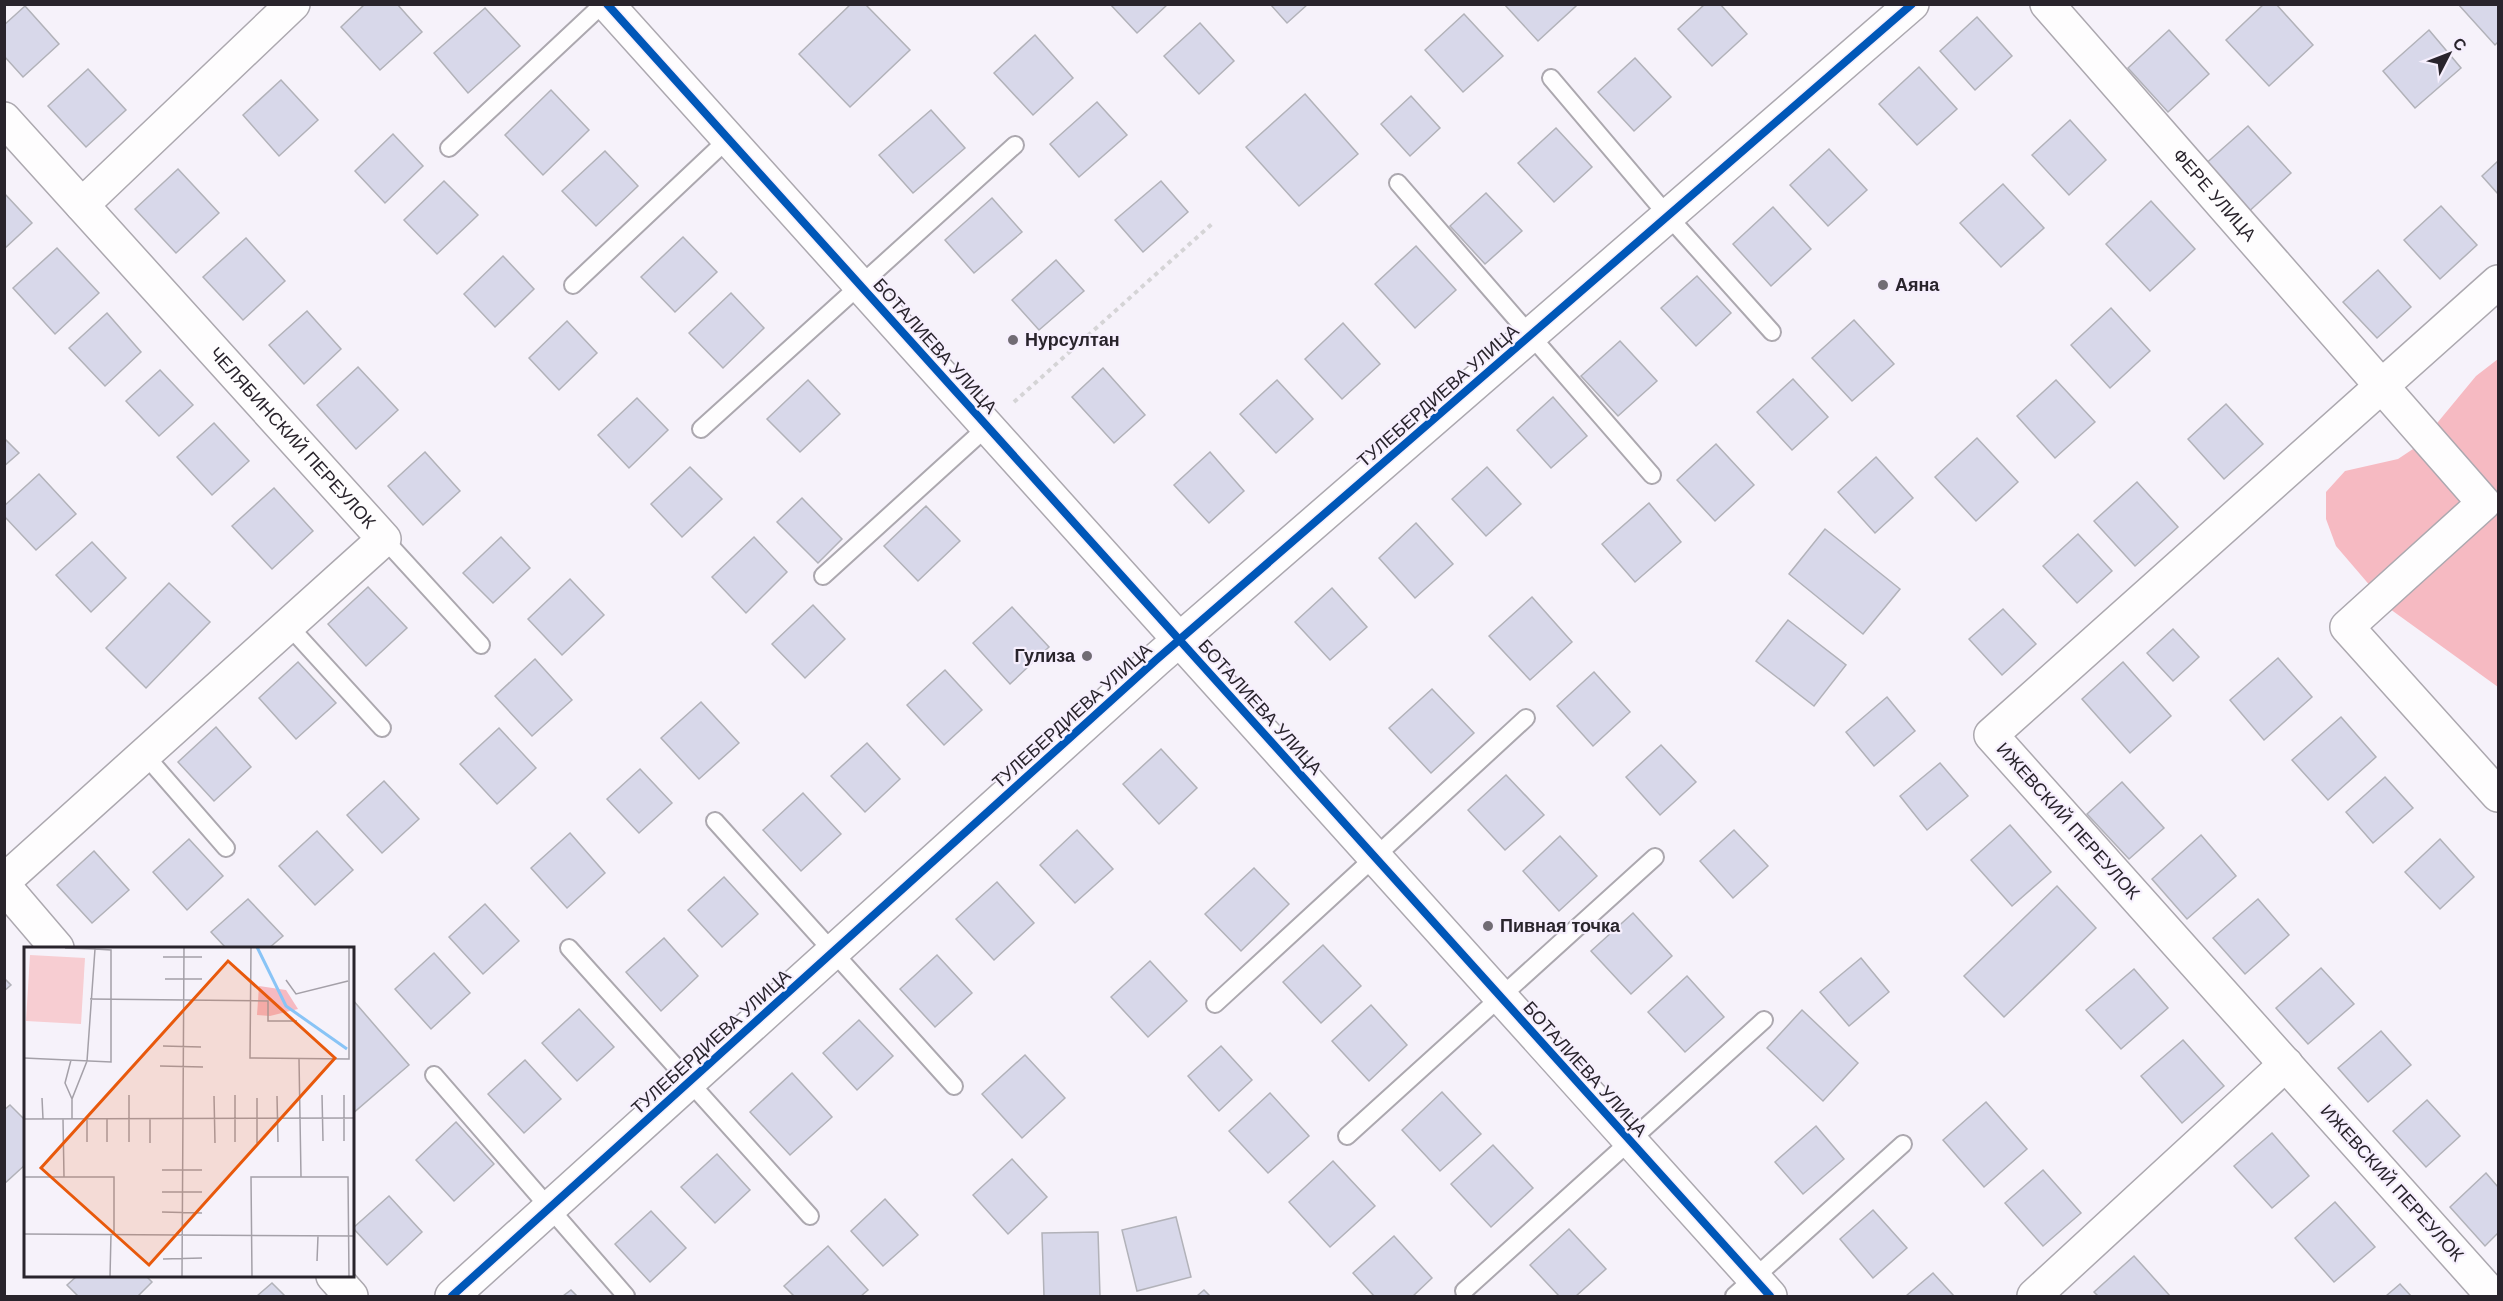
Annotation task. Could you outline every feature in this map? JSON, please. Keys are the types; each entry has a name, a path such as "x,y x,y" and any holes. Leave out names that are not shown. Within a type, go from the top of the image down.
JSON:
{"street":[{"path":"82,205 293,4"},
{"name":"БОТАЛИЕВА УЛИЦА","path":"605,4 1630,1141 1753,1290"},
{"name":"ТУЛЕБЕРДИЕВА УЛИЦА","path":"452,1296 1179,640 1912,4"},
{"name":"ФЕРЕ УЛИЦА","path":"2047,4 2381,387"},
{"name":"ЧЕЛЯБИНСКИЙ ПЕРЕУЛОК","path":"4,119 384,539 4,881"},
{"name":"ИЖЕВСКИЙ ПЕРЕУЛОК","path":"2493,1296 1991,735 2499,282"},
{"path":"2381,387 2484,503 2347,627 2499,795"},
{"path":"4,886 56,947"},
{"path":"2034,1296 2286,1064"},
{"path":"335,1277 351,1296"}],"lane":[{"path":"449,148 605,4"},
{"path":"1551,78 1668,216 1772,332"},
{"path":"573,285 728,139"},
{"path":"701,429 1015,145"},
{"path":"1398,183 1652,475"},
{"path":"823,576 987,427"},
{"path":"384,539 481,645"},
{"path":"288,625 382,728"},
{"path":"1215,1004 1526,718"},
{"path":"145,754 226,848"},
{"path":"715,821 954,1086"},
{"path":"1347,1136 1655,857"},
{"path":"569,948 810,1216"},
{"path":"1464,1291 1764,1020"},
{"path":"434,1076 626,1296"},
{"path":"1753,1290 1903,1144"}],"path":[{"path":"987,427 1214,222"}],"shaded area":[{"path":"2498,359 2498,687 2390,609 2336,546 2326,519 2326,492 2345,471 2398,459 2419,445 2476,376"}],"building":[{"path":"365,4 397,4 422,32 380,70 341,27"},
{"path":"851,4 865,4 910,50 850,107 799,54"},
{"path":"1110,4 1168,4 1137,33"},
{"path":"1270,4 1308,4 1287,23"},
{"path":"1504,4 1575,4 1576,6 1538,41"},
{"path":"1705,4 1720,4 1747,34 1712,66 1678,29"},
{"path":"2264,4 2276,4 2313,45 2269,86 2226,40"},
{"path":"2458,4 2498,4 2498,42 2495,45"},
{"path":"25,6 59,44 23,77 4,56 4,25"},
{"path":"485,8 520,46 468,93 434,53"},
{"path":"1464,14 1503,56 1463,92 1425,50"},
{"path":"1977,17 2012,56 1975,90 1940,51"},
{"path":"1200,23 1234,61 1199,94 1164,56"},
{"path":"2169,30 2209,74 2168,112 2128,68"},
{"path":"2429,30 2461,68 2415,108 2383,71"},
{"path":"1035,35 1073,78 1033,115 994,73"},
{"path":"1635,58 1671,97 1634,131 1598,92"},
{"path":"1919,67 1957,109 1917,145 1879,104"},
{"path":"88,69 126,110 86,147 48,106"},
{"path":"281,80 318,120 279,156 243,115"},
{"path":"551,90 589,130 543,175 505,135"},
{"path":"1305,94 1358,154 1299,206 1246,147"},
{"path":"1411,96 1440,128 1410,156 1381,124"},
{"path":"1097,102 1127,135 1079,177 1050,144"},
{"path":"931,110 965,148 913,193 879,155"},
{"path":"2070,120 2106,160 2069,195 2032,155"},
{"path":"2248,126 2291,173 2245,215 2202,167"},
{"path":"1556,128 1592,167 1554,202 1518,163"},
{"path":"393,134 423,166 385,203 355,171"},
{"path":"1829,149 1867,190 1828,226 1790,185"},
{"path":"605,151 638,186 596,226 562,191"},
{"path":"2498,161 2498,194 2482,176"},
{"path":"178,169 219,213 176,253 135,209"},
{"path":"444,181 478,215 437,254 404,220"},
{"path":"1161,181 1188,212 1143,252 1115,220"},
{"path":"2003,184 2044,228 2001,267 1960,223"},
{"path":"4,193 32,223 4,249"},
{"path":"1486,193 1522,231 1485,264 1450,226"},
{"path":"992,198 1022,232 974,273 945,240"},
{"path":"2151,201 2195,249 2150,291 2106,244"},
{"path":"2441,206 2477,245 2440,279 2404,240"},
{"path":"1773,207 1811,249 1771,286 1733,244"},
{"path":"683,237 717,272 675,312 641,277"},
{"path":"246,238 285,281 243,320 203,277"},
{"path":"1416,246 1456,290 1415,328 1375,284"},
{"path":"57,248 99,293 55,334 13,288"},
{"path":"503,256 534,289 495,327 464,294"},
{"path":"1056,260 1084,291 1039,330 1012,300"},
{"path":"2378,270 2411,307 2377,338 2343,302"},
{"path":"1697,276 1731,313 1696,346 1661,308"},
{"path":"731,293 764,328 723,368 689,333"},
{"path":"2111,308 2150,351 2110,388 2071,345"},
{"path":"307,311 341,349 304,384 269,345"},
{"path":"107,313 141,352 105,386 69,348"},
{"path":"1854,320 1894,364 1852,401 1812,358"},
{"path":"567,321 597,353 559,390 529,358"},
{"path":"1343,323 1380,364 1342,399 1305,359"},
{"path":"1620,341 1657,381 1618,416 1581,376"},
{"path":"358,367 398,410 356,449 317,405"},
{"path":"1103,368 1145,415 1114,443 1072,397"},
{"path":"160,370 193,405 159,436 126,401"},
{"path":"1793,379 1828,417 1792,450 1757,412"},
{"path":"808,380 840,414 800,452 767,419"},
{"path":"1277,380 1313,419 1276,453 1240,414"},
{"path":"2056,380 2095,422 2055,458 2017,416"},
{"path":"1553,397 1587,436 1551,468 1517,430"},
{"path":"637,398 668,430 629,468 598,435"},
{"path":"2226,404 2263,444 2224,479 2188,439"},
{"path":"214,423 249,461 212,495 177,457"},
{"path":"4,438 19,453 4,466"},
{"path":"1977,438 2018,482 1976,521 1935,477"},
{"path":"1716,444 1754,485 1715,521 1677,480"},
{"path":"425,452 460,491 423,525 388,486"},
{"path":"1210,452 1244,491 1209,523 1174,485"},
{"path":"1876,457 1913,498 1875,533 1838,492"},
{"path":"690,467 722,499 682,537 651,504"},
{"path":"1487,467 1521,504 1486,536 1452,499"},
{"path":"39,474 76,514 36,550 4,516 4,506"},
{"path":"2137,482 2178,527 2135,566 2094,521"},
{"path":"274,488 313,531 272,569 232,526"},
{"path":"802,498 842,539 818,563 777,522"},
{"path":"1649,503 1681,542 1635,582 1602,544"},
{"path":"926,506 960,541 918,581 884,546"},
{"path":"1416,523 1453,564 1415,598 1379,558"},
{"path":"1825,529 1900,589 1863,634 1789,574"},
{"path":"2078,534 2112,571 2077,603 2043,566"},
{"path":"501,537 530,568 493,603 463,573"},
{"path":"754,537 787,572 746,613 712,577"},
{"path":"92,542 126,578 91,612 56,575"},
{"path":"570,579 604,615 562,655 528,619"},
{"path":"169,583 210,622 146,688 106,648"},
{"path":"368,587 407,628 366,666 328,624"},
{"path":"1332,588 1367,627 1330,660 1295,622"},
{"path":"1532,597 1572,642 1530,680 1489,636"},
{"path":"813,605 845,639 805,678 772,644"},
{"path":"1012,607 1049,647 1010,684 973,643"},
{"path":"2003,609 2036,644 2002,675 1969,639"},
{"path":"1788,620 1846,665 1814,706 1756,661"},
{"path":"2173,629 2199,657 2173,681 2147,653"},
{"path":"2278,658 2312,697 2264,740 2230,700"},
{"path":"535,659 572,700 532,736 495,696"},
{"path":"298,662 336,703 296,739 259,698"},
{"path":"2123,662 2171,716 2130,753 2082,699"},
{"path":"945,670 982,710 944,745 907,705"},
{"path":"1594,672 1630,712 1593,746 1557,706"},
{"path":"1432,689 1474,733 1431,773 1389,728"},
{"path":"1887,697 1915,731 1874,766 1846,732"},
{"path":"701,702 739,743 699,779 661,738"},
{"path":"2341,717 2376,757 2328,800 2292,760"},
{"path":"216,727 251,767 214,801 178,762"},
{"path":"499,728 536,768 497,804 460,764"},
{"path":"867,743 900,779 865,812 831,776"},
{"path":"1661,745 1696,782 1660,815 1626,777"},
{"path":"1161,749 1197,788 1159,824 1123,784"},
{"path":"1940,763 1968,796 1927,830 1900,796"},
{"path":"640,769 672,803 639,833 607,799"},
{"path":"1506,775 1544,815 1505,850 1468,810"},
{"path":"2385,777 2413,808 2373,843 2346,812"},
{"path":"384,781 419,819 382,853 347,815"},
{"path":"2122,782 2164,828 2129,859 2087,814"},
{"path":"803,793 841,834 801,871 763,830"},
{"path":"2010,825 2051,872 2012,906 1971,860"},
{"path":"1077,830 1113,869 1075,903 1040,865"},
{"path":"1734,830 1768,866 1733,898 1700,861"},
{"path":"317,831 353,870 315,905 279,866"},
{"path":"570,833 605,873 567,908 531,868"},
{"path":"2201,835 2236,876 2187,919 2152,879"},
{"path":"1560,836 1597,876 1559,911 1523,871"},
{"path":"189,839 223,876 187,910 153,872"},
{"path":"2440,839 2474,877 2440,909 2405,872"},
{"path":"94,851 129,890 92,923 57,885"},
{"path":"1254,868 1289,904 1241,951 1205,914"},
{"path":"724,877 758,914 722,947 688,910"},
{"path":"997,882 1034,923 994,960 956,919"},
{"path":"2057,886 2096,928 2004,1017 1964,976"},
{"path":"248,899 283,936 270,947 225,947 211,932"},
{"path":"2258,899 2289,935 2245,974 2213,938"},
{"path":"485,904 519,941 483,974 449,937"},
{"path":"1633,913 1672,956 1631,994 1591,951"},
{"path":"664,938 698,976 661,1011 626,972"},
{"path":"1323,945 1361,986 1321,1023 1283,982"},
{"path":"434,953 470,993 431,1029 395,989"},
{"path":"937,955 972,993 935,1027 900,989"},
{"path":"1861,958 1889,992 1849,1026 1820,992"},
{"path":"1150,961 1187,1001 1148,1037 1111,997"},
{"path":"2321,968 2354,1004 2308,1044 2276,1008"},
{"path":"2134,969 2168,1008 2121,1049 2086,1010"},
{"path":"1687,976 1724,1017 1685,1052 1648,1012"},
{"path":"4,978 11,985 4,991"},
{"path":"354,1001 409,1065 354,1112"},
{"path":"1371,1005 1407,1045 1369,1081 1332,1041"},
{"path":"579,1009 614,1047 577,1081 542,1043"},
{"path":"1802,1010 1858,1063 1823,1101 1767,1048"},
{"path":"859,1020 893,1056 857,1090 823,1053"},
{"path":"2381,1031 2411,1065 2368,1102 2338,1068"},
{"path":"2183,1040 2224,1086 2182,1123 2141,1076"},
{"path":"1221,1046 1252,1080 1219,1111 1188,1076"},
{"path":"1025,1055 1065,1098 1022,1138 982,1094"},
{"path":"525,1060 561,1099 524,1133 488,1094"},
{"path":"792,1073 832,1117 790,1155 750,1112"},
{"path":"1442,1092 1481,1134 1440,1171 1402,1130"},
{"path":"1270,1093 1309,1136 1268,1173 1229,1131"},
{"path":"2427,1100 2460,1136 2426,1167 2393,1131"},
{"path":"1986,1102 2027,1149 1984,1187 1943,1140"},
{"path":"10,1105 24,1119 24,1166 4,1184 4,1110"},
{"path":"456,1122 494,1164 454,1201 416,1160"},
{"path":"1816,1126 1844,1159 1803,1194 1775,1162"},
{"path":"2272,1133 2309,1176 2272,1208 2234,1166"},
{"path":"1493,1145 1533,1188 1491,1227 1451,1184"},
{"path":"717,1154 750,1190 715,1223 681,1187"},
{"path":"1012,1159 1047,1197 1008,1234 973,1195"},
{"path":"1333,1161 1375,1206 1330,1247 1289,1202"},
{"path":"2043,1170 2081,1213 2043,1246 2005,1203"},
{"path":"2486,1173 2498,1187 2498,1233 2485,1246 2450,1207"},
{"path":"389,1196 422,1232 387,1265 354,1227"},
{"path":"885,1199 918,1235 883,1266 851,1231"},
{"path":"2335,1202 2375,1247 2334,1282 2295,1238"},
{"path":"1873,1210 1907,1248 1873,1278 1840,1239"},
{"path":"651,1211 686,1248 650,1282 615,1244"},
{"path":"1176,1217 1191,1277 1137,1291 1122,1230"},
{"path":"1569,1229 1606,1269 1576,1296 1559,1296 1530,1265"},
{"path":"1098,1232 1100,1296 1044,1296 1042,1233"},
{"path":"1394,1236 1432,1278 1413,1296 1374,1296 1353,1273"},
{"path":"828,1246 868,1290 861,1296 794,1296 784,1286"},
{"path":"2134,1256 2170,1296 2098,1296 2094,1292"},
{"path":"1933,1273 1954,1296 1906,1296"},
{"path":"76,1277 147,1277 152,1282 138,1296 78,1296 67,1285"},
{"path":"272,1283 285,1296 257,1296"},
{"path":"2400,1284 2411,1296 2386,1296"},
{"path":"571,1290 577,1296 563,1296"},
{"path":"1204,1290 1210,1296 1197,1296"}],"cycle path":[{"path":"607,4 1770,1296"},
{"path":"452,1296 1156,660 1912,4"}],"place":[{"name":"Аяна","path":"1883,285"},
{"name":"Нурсултан","path":"1013,340"},
{"name":"Гулиза","path":"1087,656"},
{"name":"Пивная точка","path":"1488,926"}]}
